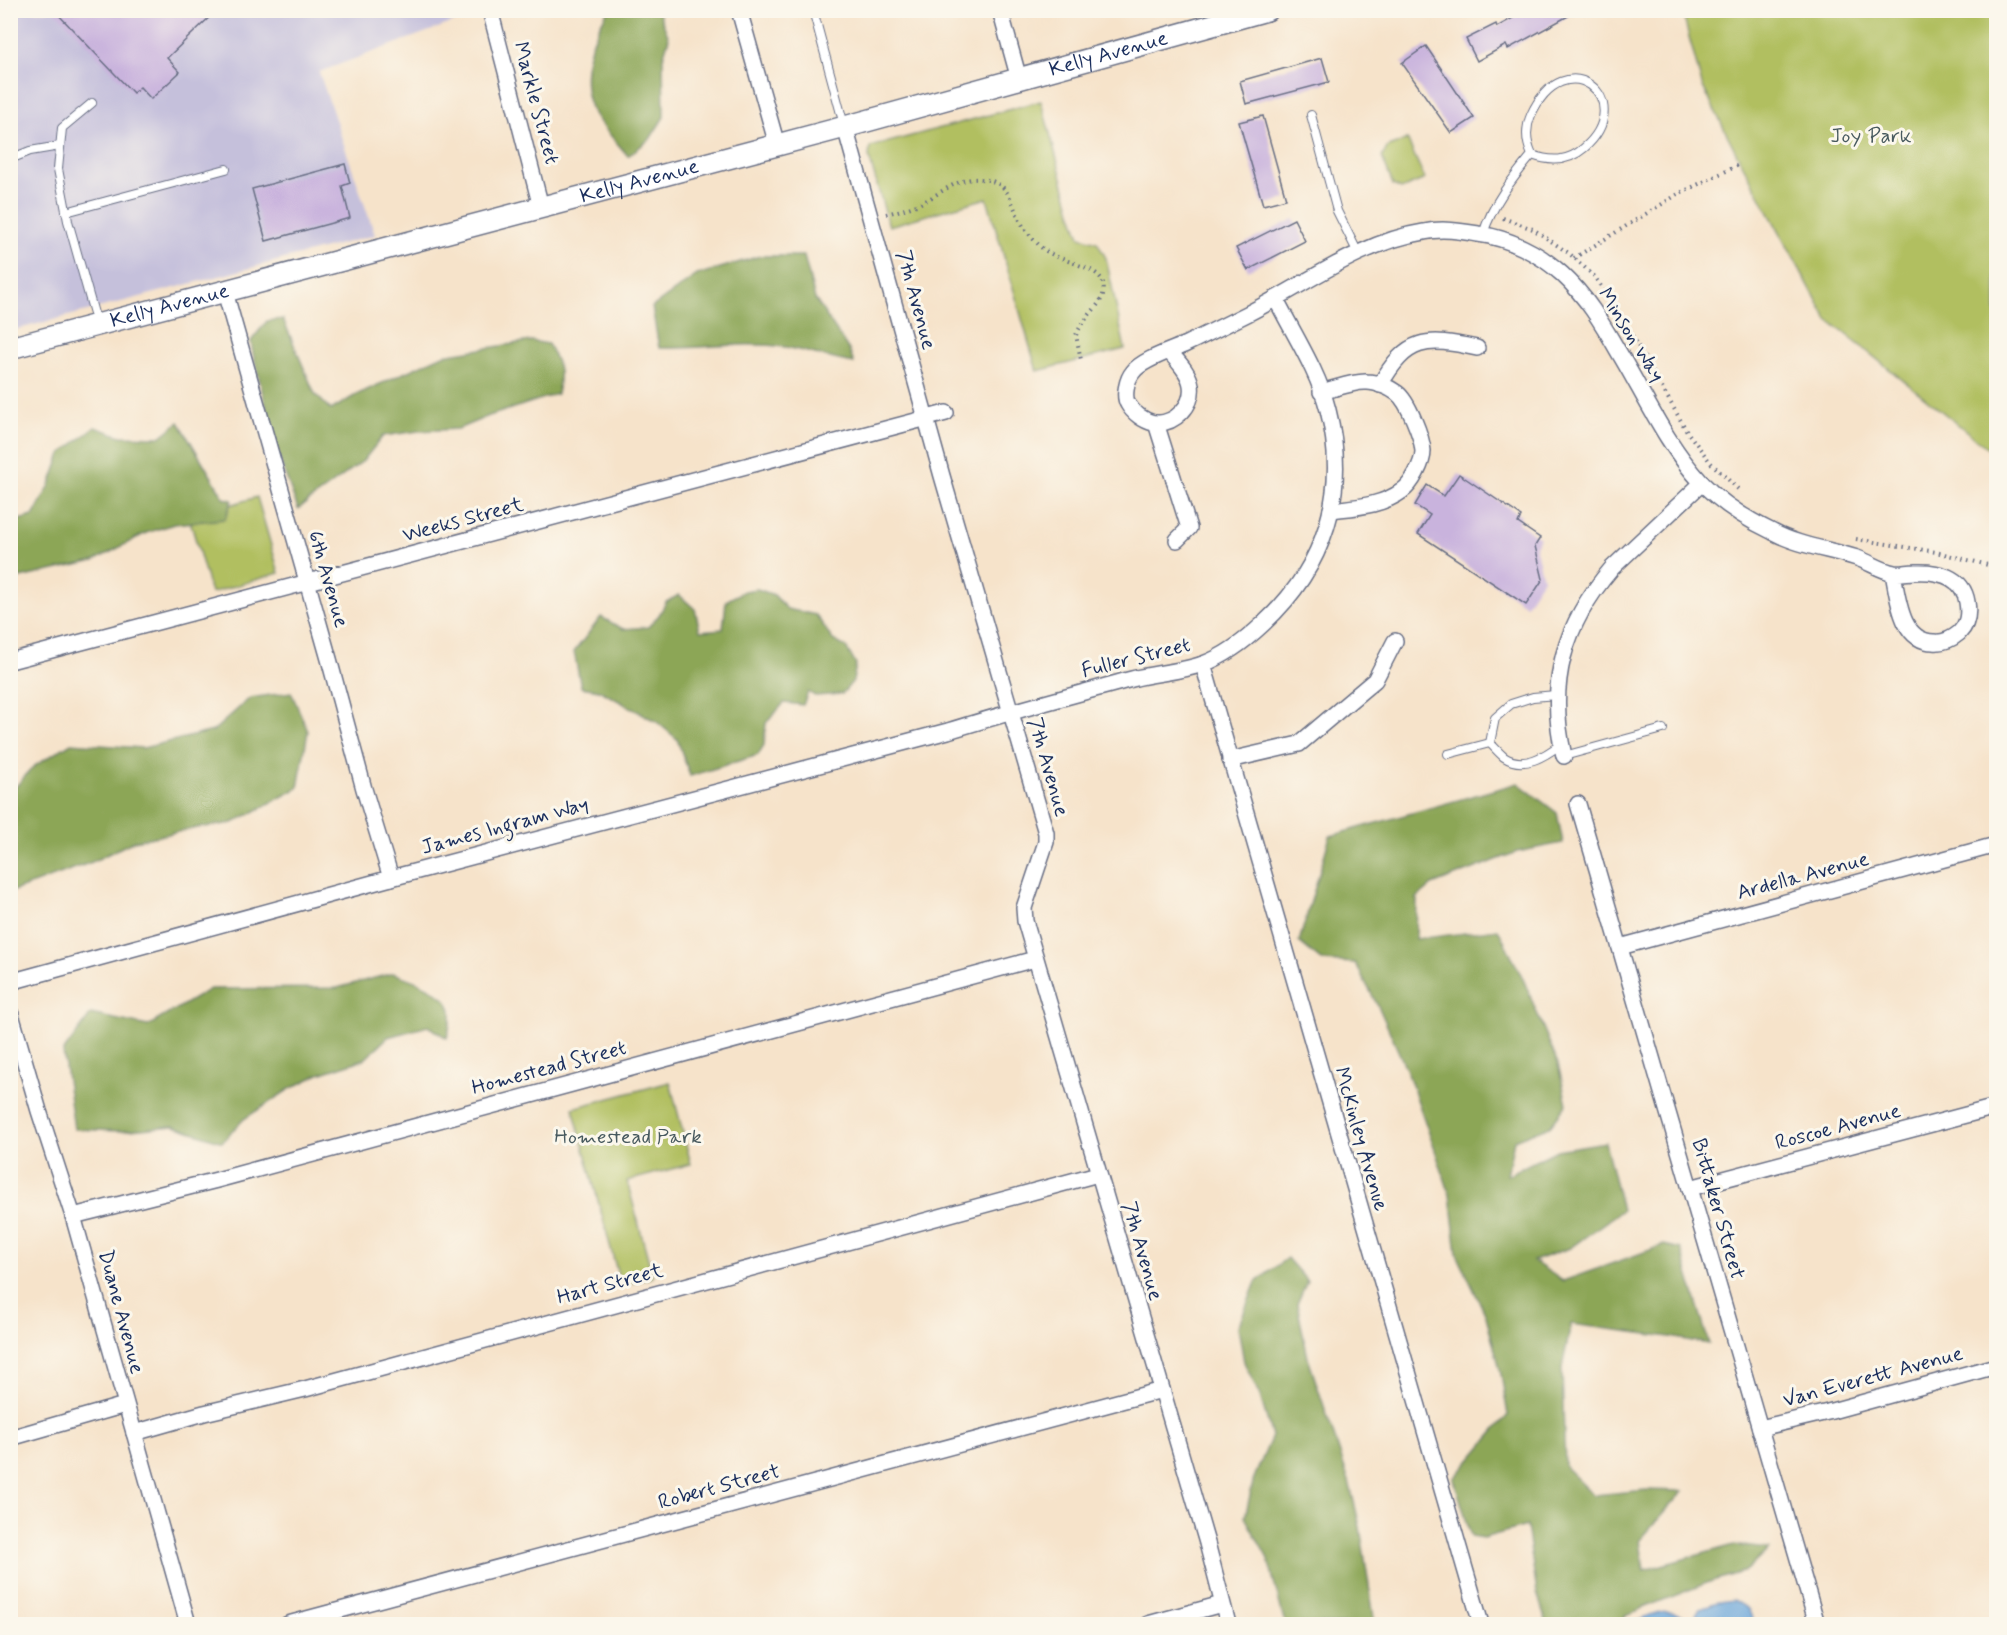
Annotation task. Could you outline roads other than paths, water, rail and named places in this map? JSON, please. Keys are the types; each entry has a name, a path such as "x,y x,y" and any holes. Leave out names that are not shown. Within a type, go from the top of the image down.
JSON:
{"main road":[{"name":"Kelly Avenue","path":"12,342 97,325 225,292 845,127 1261,11"}],"street":[{"name":"Markle Street","path":"490,10 541,207"},
{"path":"740,10 777,145"},
{"path":"1000,10 1019,79"},
{"name":"7th Avenue","path":"845,127 1046,832 1046,842 1024,908 1025,921 1228,1624"},
{"name":"Minson Way","path":"1156,423 1142,419 1128,405 1125,394 1133,371 1155,356 1276,299 1358,254 1397,238 1426,231 1483,234 1515,244 1548,263 1586,299 1679,454 1702,483 1738,511 1790,540 1856,558 1893,573 1933,572 1954,580 1963,587 1967,598 1968,617 1964,626 1950,639 1940,643 1918,638 1905,621 1893,573"},
{"name":"6th Avenue","path":"225,292 391,878"},
{"name":"Fuller Street","path":"1010,712 1135,678 1203,664 1243,641 1280,609 1296,588 1325,534 1335,492 1335,445 1328,408 1315,374 1276,299"},
{"path":"1380,384 1392,364 1407,350 1425,342 1453,343 1477,348"},
{"path":"1169,351 1186,371 1191,384 1191,397 1183,412 1172,420 1156,423 1189,528 1177,540"},
{"path":"1322,392 1366,382 1380,384 1399,394 1415,421 1423,453 1417,471 1404,490 1389,499 1365,506 1331,510"},
{"name":"Weeks Street","path":"10,661 946,413"},
{"path":"1562,750 1557,726 1556,695 1566,646 1581,611 1600,582 1702,483"},
{"path":"1230,760 1299,744 1375,680 1395,641"},
{"name":"McKinley Avenue","path":"1203,664 1481,1624"},
{"name":"James Ingram Way","path":"10,982 1010,712"},
{"name":"Bittaker Street","path":"1578,804 1817,1624"},
{"name":"Ardella Avenue","path":"1620,947 1996,845"},
{"name":"Homestead Street","path":"73,1216 217,1180 1035,958"},
{"name":"Duane Avenue","path":"10,1011 73,1216 188,1624"},
{"name":"Roscoe Avenue","path":"1690,1188 1996,1107"},
{"name":"Hart Street","path":"134,1432 306,1389 1098,1174"},
{"name":"Van Everett Avenue","path":"1760,1428 1828,1412 1996,1366"},
{"name":"Robert Street","path":"288,1624 1162,1390"},
{"path":"10,1438 125,1405"},
{"path":"1148,1624 1222,1604"}],"lane":[{"path":"813,10 845,127"},
{"path":"1576,78 1590,85 1601,100 1604,120 1590,143 1573,157 1564,160 1532,155 1527,140 1527,129 1530,117 1544,94 1563,81 1576,78"},
{"path":"92,103 62,128 58,169 66,212 97,325"},
{"path":"1311,115 1337,211 1358,254"},
{"path":"10,159 30,151 60,146"},
{"path":"1483,234 1490,213 1512,178 1532,155"},
{"path":"66,212 226,169"},
{"path":"1490,743 1495,718 1511,704 1533,697 1556,695"},
{"path":"1490,743 1504,757 1522,763 1562,750 1663,729"},
{"path":"1448,754 1490,743"}],"water":[{"path":"1734,1600 1748,1609 1755,1624 1632,1624 1662,1612 1676,1613 1692,1621 1700,1608"}],"park label":[{"name":"Joy Park","path":"1871,136"},
{"name":"Homestead Park","path":"628,1137"}]}
